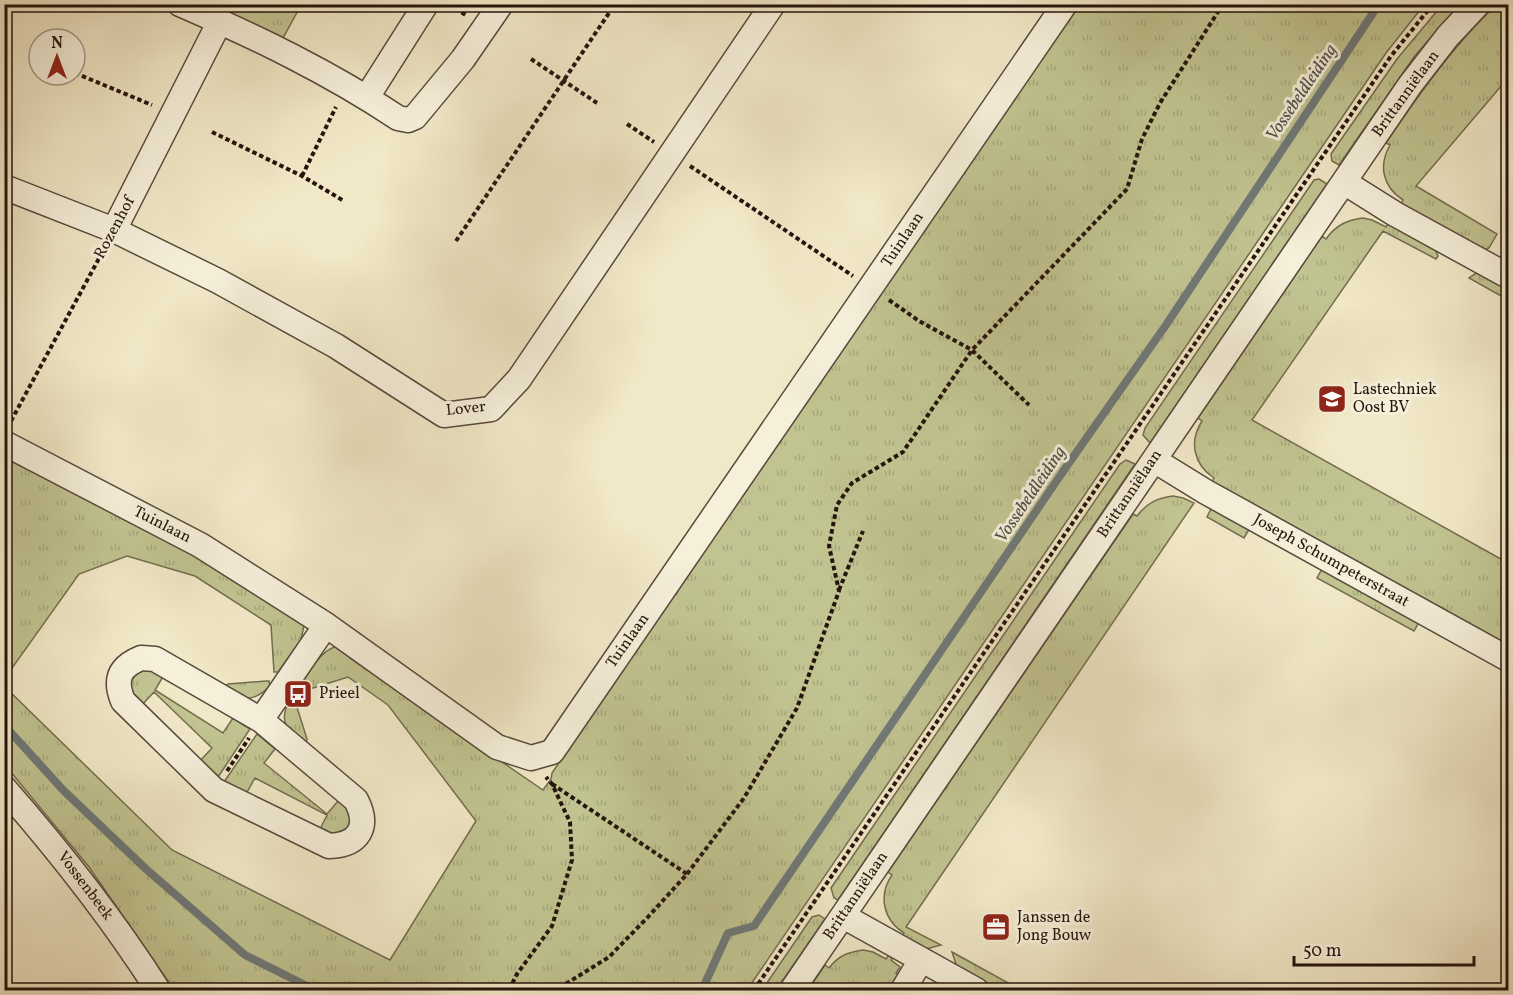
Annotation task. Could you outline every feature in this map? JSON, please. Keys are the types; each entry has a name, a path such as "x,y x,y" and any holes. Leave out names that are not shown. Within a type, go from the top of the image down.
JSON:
{"street":[{"path":"180,4 263,41 357,91 398,118 408,120 415,117 463,59 501,4"},
{"path":"357,91 426,4"},
{"name":"Lover","path":"4,187 114,230 218,281 336,346 444,415 491,409 519,379 773,4"},
{"name":"Tuinlaan","path":"7,432 200,545 326,625 497,747 531,758 552,752 1065,4"},
{"name":"Brittanniëlaan","path":"792,990 1427,61 1478,4"},
{"name":"Rozenhof","path":"114,230 220,21"},
{"path":"1344,182 1395,214 1509,276"},
{"name":"Joseph Schumpeterstraat","path":"1154,460 1217,498 1509,659"},
{"path":"261,720 326,625"},
{"path":"141,658 155,659 261,720 356,800 363,812 363,819 355,838 343,845 329,846 214,790 123,701 118,689 120,675 128,663 141,658"},
{"name":"Vossenbeek","path":"4,788 64,857 132,950 158,990"},
{"path":"843,916 976,990"},
{"path":"903,990 921,960"}],"path":[{"path":"456,241 615,4"},
{"path":"838,591 829,546 837,505 852,483 903,452 972,350 1127,189 1142,139 1160,103 1223,4"},
{"path":"754,990 1385,65 1433,4"},
{"path":"531,59 597,103"},
{"path":"87,78 174,114"},
{"path":"302,176 357,91"},
{"path":"627,124 919,321 972,350 1029,405"},
{"path":"212,132 302,176 344,201"},
{"name":"Rozenhof","path":"7,432 114,230"},
{"path":"556,990 609,957 687,874 744,798 797,708 838,591 862,531"},
{"path":"214,790 261,720"},
{"path":"509,990 517,974 552,926 572,860 570,822 552,784 531,758"},
{"path":"552,784 687,874"}],"green space":[{"path":"231,5 301,5 283,38 226,13"},
{"path":"1079,5 1424,5 1386,53 747,990 174,990 89,867 5,765 4,686 172,850 390,960 476,821 388,705 348,677 300,692 298,689 320,657 331,648 338,646 353,652 350,658 543,790 551,779 552,773","holes":["1252,195 1166,325 1091,431"]},
{"path":"1442,5 1459,5 1414,57 1339,165 1332,161 1331,154 1397,59"},
{"path":"1496,5 1508,5 1508,78 1416,186 1497,234 1489,248 1485,250 1401,204 1403,200 1396,195 1387,182 1384,161 1390,145 1386,143 1424,88 1451,53"},
{"path":"1319,179 1327,184 1150,443 1143,435 1145,428 1314,180"},
{"path":"1363,218 1386,227 1388,223 1435,249 1438,256 1436,259 1383,231 1252,420 1508,563 1508,647 1212,482 1214,478 1201,466 1195,452 1195,436 1202,421 1198,418 1322,236 1326,239 1342,224"},
{"path":"1478,272 1508,289 1508,300 1469,278"},
{"path":"5,458 97,503 185,550 304,625 301,640 278,672 274,672 271,625 195,576 127,556 79,574 5,678"},
{"path":"1126,460 1135,464 838,900 834,898 831,888 1120,464"},
{"path":"1173,496 1194,503 906,927 941,945 926,949 902,937 904,933 891,921 885,907 885,891 892,875 888,872 1133,514 1137,516 1153,502"},
{"path":"1212,507 1250,528 1244,538 1207,517"},
{"path":"1322,569 1419,622 1414,631 1317,578"},
{"path":"149,668 164,675 155,690 223,733 233,718 250,729 218,777 200,761 212,748 154,692 142,705 133,693 132,678"},
{"path":"269,681 270,686 264,691 247,698 236,695 224,687 228,684"},
{"path":"290,699 295,701 307,739 306,743 286,725 284,714"},
{"path":"257,734 275,749 264,763 327,814 339,800 349,811 351,818 347,832 336,838 319,831 327,815 255,778 246,794 224,782"},
{"path":"819,915 825,919 776,990 762,990 812,917"},
{"path":"863,950 886,959 889,955 893,957 891,960 900,967 896,973 899,975 890,990 878,990 870,986 867,990 808,990 825,965 829,968 844,955"},
{"path":"952,952 1021,990 1000,990 957,967"}],"waterway":[{"name":"Vossebeldleiding","path":"702,990 728,933 754,926 1064,470 1166,325 1379,4"},
{"path":"4,725 64,791 146,869 245,955 315,990"}],"place":[{"name":"Lastechniek Oost BV","path":"1332,399"},
{"name":"Prieel","path":"298,694"},
{"name":"Janssen de Jong Bouw","path":"996,927"}]}
